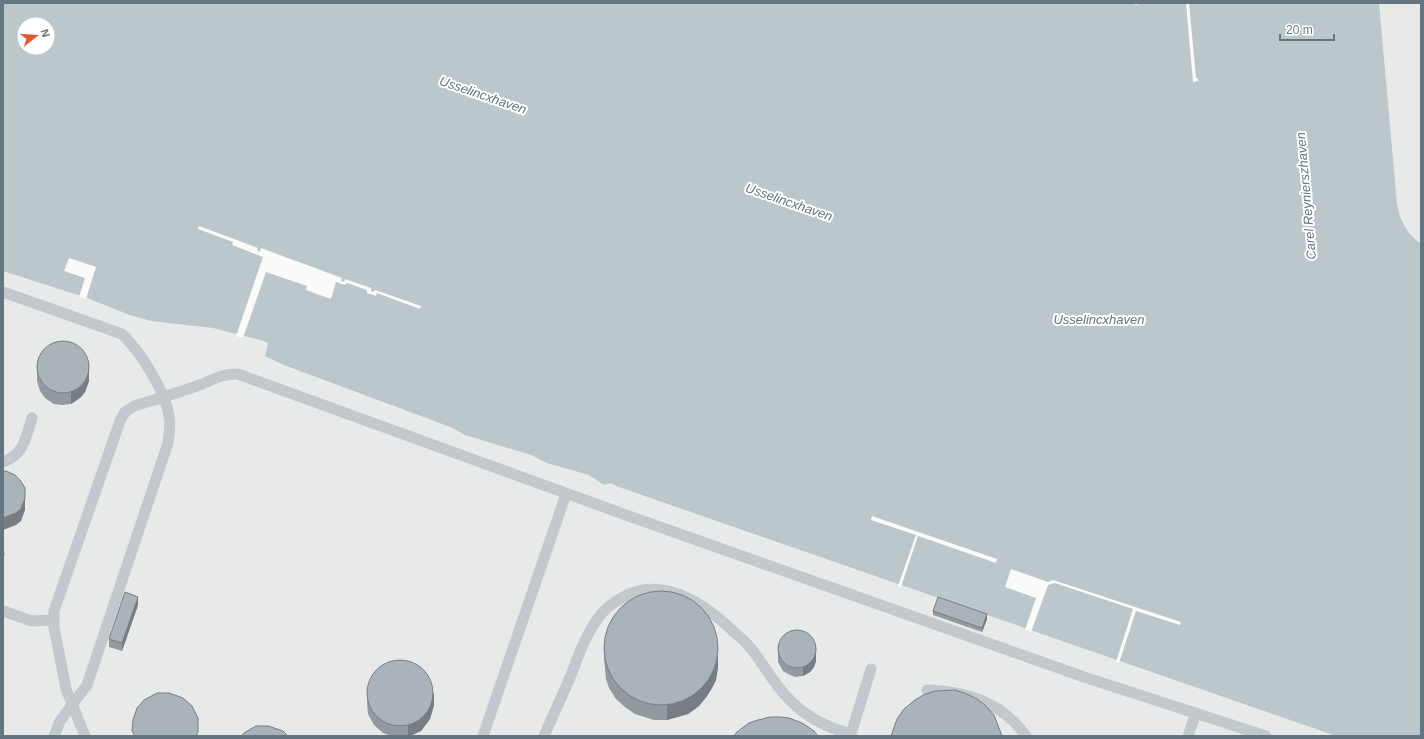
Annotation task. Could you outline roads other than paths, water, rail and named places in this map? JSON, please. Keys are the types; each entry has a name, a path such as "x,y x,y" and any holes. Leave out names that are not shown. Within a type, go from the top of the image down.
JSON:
{"lane":[{"path":"3,292 122,334 139,353 164,397 170,416 168,443 87,685 60,721 54,736"},
{"path":"85,736 66,689 55,634 53,620 54,611 122,416 134,406 195,387 226,374 238,374 566,494 1084,677 1266,736"},
{"path":"3,462 15,456 21,449 32,418"},
{"path":"483,736 566,494"},
{"path":"544,736 585,640 601,614 610,605 633,592 658,589 681,594 717,615 748,645 791,702 814,720 838,731 851,734 871,669"},
{"path":"3,611 32,621 53,620"},
{"path":"927,690 945,690 962,693 979,699 1008,717 1026,736"},
{"path":"1188,736 1196,713"}],"water":[{"name":"Usselincxhaven","path":"3,3 1131,3 1136,5 1145,3 1379,3 1397,204 1405,227 1421,244 1421,736 1336,736 611,483 604,485 589,475 547,463 531,455 465,435 453,428 284,365 265,356 268,344 264,341 213,328 151,321 130,315 87,298 3,271"}],"water label":[{"name":"Carel Reynierszhaven","path":"1306,196"}]}
